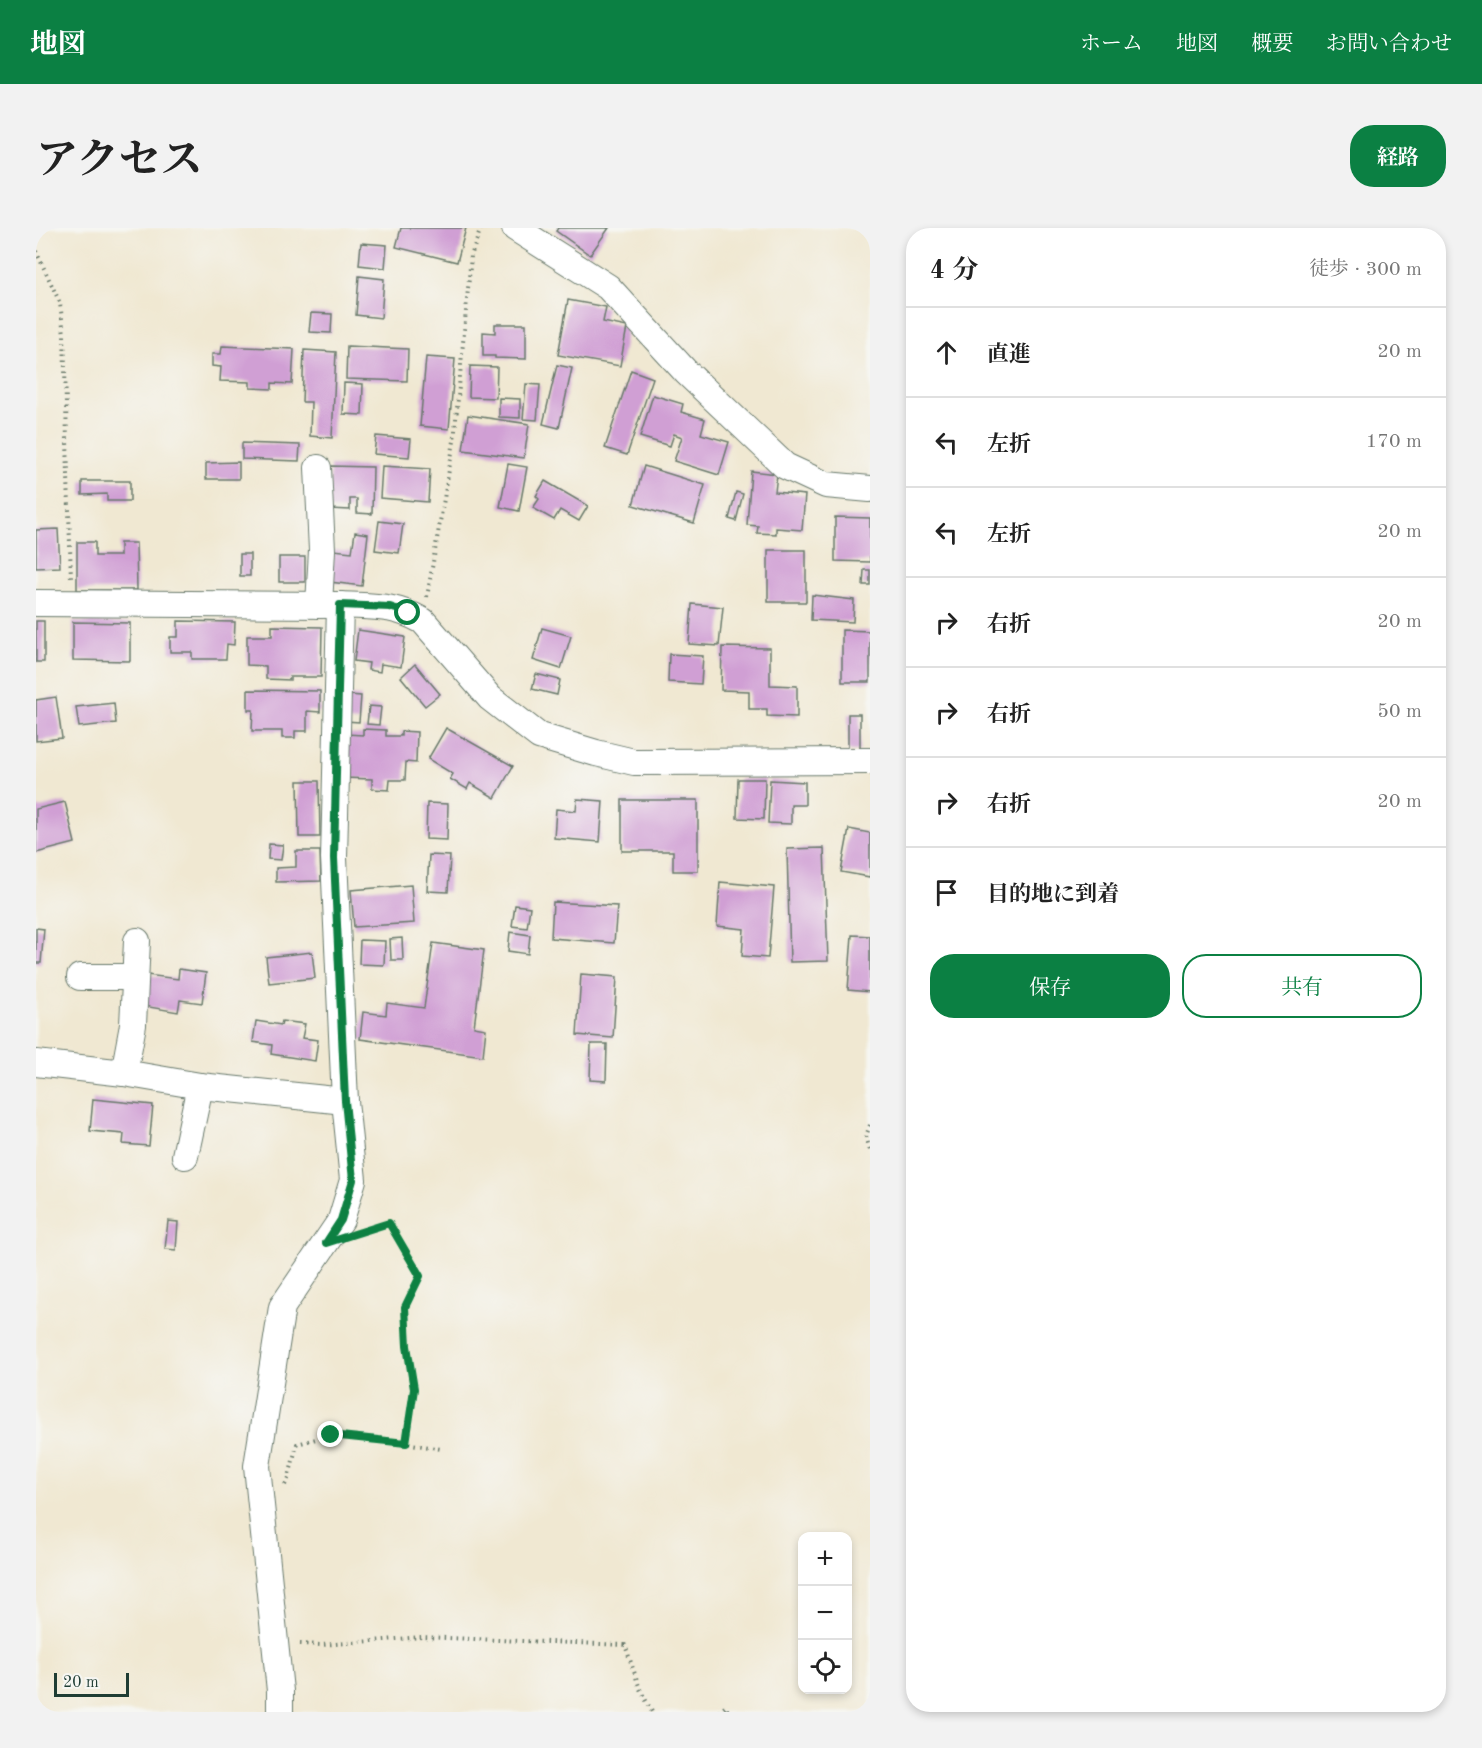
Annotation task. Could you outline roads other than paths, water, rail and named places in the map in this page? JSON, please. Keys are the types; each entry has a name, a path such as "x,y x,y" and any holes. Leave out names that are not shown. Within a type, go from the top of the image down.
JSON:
{"street":[{"path":"515,228 609,286 686,372 785,466 826,485 870,489"},
{"path":"280,1712 280,1690 257,1466 282,1307 341,1220 353,1180 345,1101 334,858 330,605 322,550 318,468"},
{"path":"36,603 390,607 423,621 490,698 540,736 634,762 870,761"},
{"path":"124,1073 133,1025 137,941"},
{"path":"80,977 135,977"},
{"path":"36,1063 124,1073 200,1086 345,1101"},
{"path":"185,1156 200,1086"}]}
